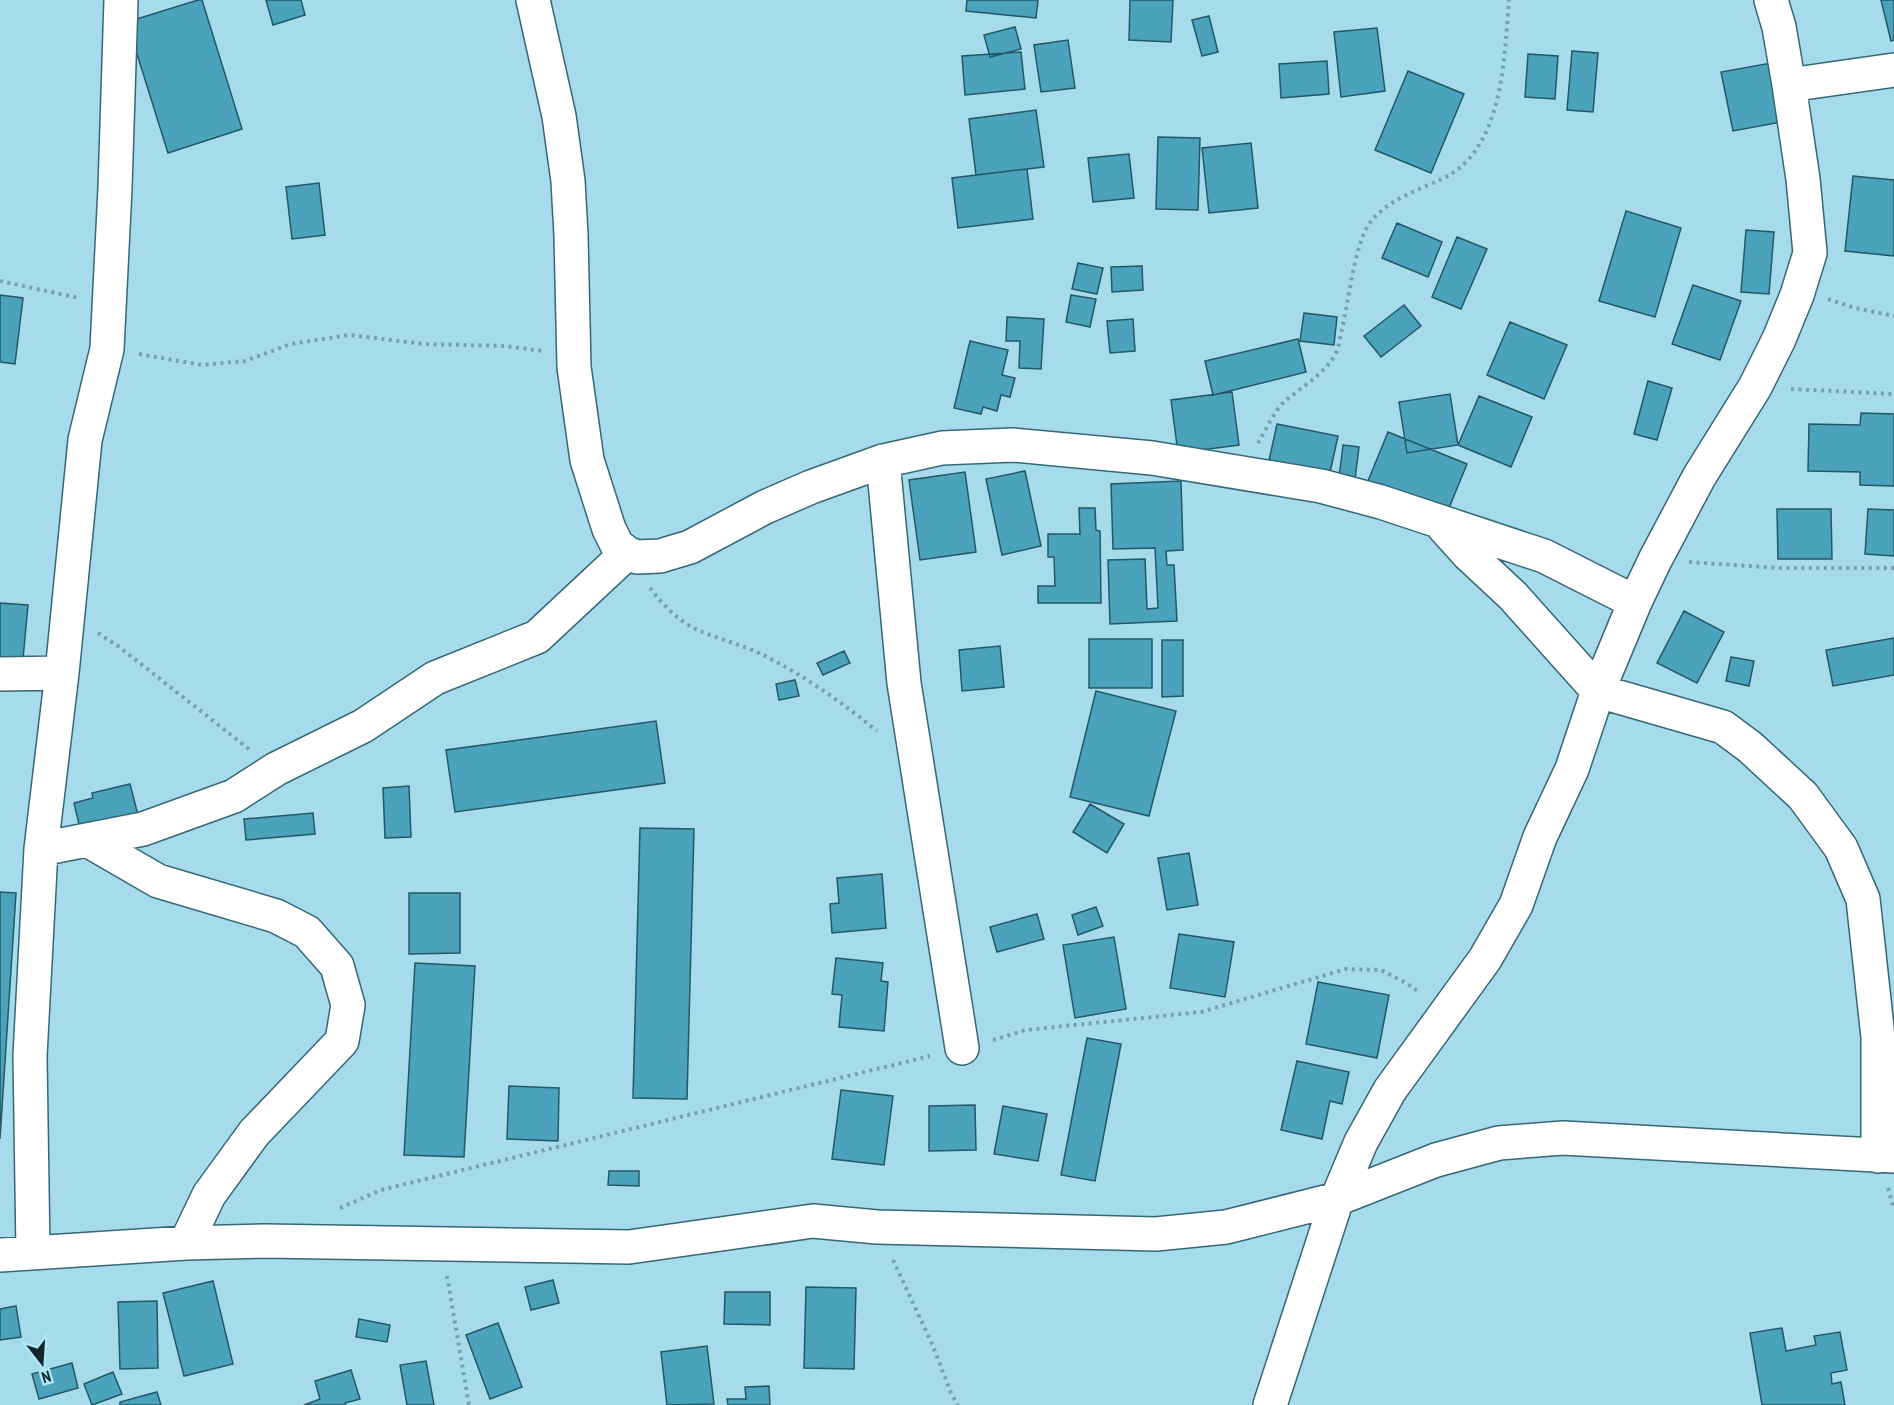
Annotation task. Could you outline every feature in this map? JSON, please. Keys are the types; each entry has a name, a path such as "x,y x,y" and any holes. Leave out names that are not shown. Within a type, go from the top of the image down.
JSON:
{"street":[{"path":"33,1252 30,1056 41,849 62,673 85,440 107,350 116,188 121,0"},
{"path":"533,0 559,116 568,181 573,367 587,460 609,529 617,545 632,555 660,556 690,546 765,507 883,461 942,448 1013,445 1152,458 1321,486 1437,520 1544,556 1635,602"},
{"path":"1270,1405 1336,1198 1362,1142 1389,1090 1485,959 1516,905 1540,837 1572,769 1598,691 1635,602 1699,477 1755,387 1779,339 1801,280 1810,254 1803,179 1779,27 1771,0"},
{"path":"1789,85 1894,70"},
{"path":"883,461 904,683 962,1048"},
{"path":"0,1255 186,1243 265,1241 629,1247 813,1221 877,1227 1156,1234 1226,1227 1336,1198 1436,1160 1499,1143 1563,1138 1886,1156 1878,1037 1863,899 1841,848 1803,796 1750,747 1723,727 1598,691 1513,596 1468,554 1437,520"},
{"path":"41,849 143,829 234,796 276,769 363,726 435,678 537,637 632,555"},
{"path":"0,674 62,673"},
{"path":"89,841 158,881 276,915 307,932 337,966 348,1005 342,1041 254,1133 209,1196 186,1243"}],"path":[{"path":"1242,472 1283,403 1320,375 1336,353 1360,240 1370,222 1397,199 1445,177 1470,158 1485,136 1503,78 1509,0"},
{"path":"1801,280 1817,294 1833,302 1894,316"},
{"path":"0,281 80,298 83,307"},
{"path":"107,350 202,365 245,361 291,344 349,335 424,345 505,346 550,352 573,367"},
{"path":"1755,387 1894,394"},
{"path":"632,555 650,588 665,607 686,623 699,631 760,654 844,704 879,733"},
{"path":"1655,560 1780,568 1894,568"},
{"path":"68,615 118,646 276,769"},
{"path":"339,1208 381,1190 962,1048 1026,1030 1201,1012 1346,969 1381,970 1408,984 1446,1014"},
{"path":"877,1227 958,1405"},
{"path":"442,1245 469,1405"}],"building":[{"path":"202,0 242,129 168,153 127,22"},
{"path":"266,0 301,0 305,15 273,25"},
{"path":"967,0 1038,0 1036,18 966,11"},
{"path":"1130,0 1173,0 1171,42 1129,40"},
{"path":"1881,0 1894,0 1894,40 1891,41"},
{"path":"1209,16 1218,52 1202,56 1192,20"},
{"path":"1015,27 1021,49 990,57 984,35"},
{"path":"1377,28 1385,91 1341,97 1334,32"},
{"path":"1068,40 1075,88 1041,92 1034,45"},
{"path":"1572,51 1598,53 1593,112 1567,110"},
{"path":"1021,52 1025,89 965,95 962,56"},
{"path":"1528,54 1558,56 1555,99 1525,97"},
{"path":"1327,61 1329,94 1281,98 1279,64"},
{"path":"1771,63 1781,122 1733,131 1721,72"},
{"path":"1408,71 1464,94 1431,173 1375,150"},
{"path":"1036,110 1044,167 976,175 969,119"},
{"path":"1158,137 1200,138 1198,210 1156,209"},
{"path":"1251,143 1258,208 1209,213 1202,148"},
{"path":"1129,154 1134,198 1093,202 1088,158"},
{"path":"1027,169 1033,219 958,228 952,178"},
{"path":"1853,176 1894,180 1894,256 1845,251"},
{"path":"319,183 325,235 292,239 286,187"},
{"path":"1626,211 1681,228 1655,317 1599,301"},
{"path":"1397,223 1442,242 1428,277 1382,258"},
{"path":"1746,230 1774,232 1769,294 1741,292"},
{"path":"1457,237 1487,249 1461,309 1432,297"},
{"path":"1078,263 1103,268 1097,294 1072,289"},
{"path":"1142,266 1143,290 1112,292 1111,267"},
{"path":"1693,285 1741,301 1720,360 1672,344"},
{"path":"0,295 23,298 15,364 0,362"},
{"path":"1071,295 1096,299 1090,327 1066,322"},
{"path":"1404,305 1421,326 1381,357 1364,336"},
{"path":"1304,313 1337,317 1334,345 1300,341"},
{"path":"1007,317 1044,319 1041,369 1019,368 1020,341 1006,341"},
{"path":"1133,319 1135,351 1110,353 1107,321"},
{"path":"1510,322 1567,345 1544,399 1487,375"},
{"path":"1298,339 1306,372 1213,395 1205,361"},
{"path":"970,341 1008,350 1002,375 1015,378 1010,397 1001,395 997,411 983,407 981,414 954,408"},
{"path":"1648,381 1672,388 1657,440 1634,434"},
{"path":"1232,392 1239,445 1178,453 1171,400"},
{"path":"1450,394 1458,445 1407,453 1399,402"},
{"path":"1479,396 1532,417 1511,467 1458,445"},
{"path":"1861,413 1894,414 1894,486 1860,485 1860,472 1808,471 1809,424 1860,425"},
{"path":"1277,424 1338,436 1329,477 1268,465"},
{"path":"1388,432 1467,464 1447,513 1368,481"},
{"path":"1343,445 1359,447 1355,479 1339,478"},
{"path":"1025,471 1041,546 1002,555 986,479"},
{"path":"965,472 976,552 920,560 909,480"},
{"path":"1181,481 1183,550 1166,551 1167,565 1174,565 1177,621 1110,624 1108,560 1145,559 1147,609 1158,608 1155,548 1113,549 1111,484"},
{"path":"1079,508 1095,508 1096,530 1100,531 1101,603 1038,603 1038,586 1055,586 1054,557 1048,557 1048,534 1080,534"},
{"path":"1777,509 1831,509 1832,559 1778,559"},
{"path":"1868,509 1894,510 1894,556 1865,554"},
{"path":"0,603 28,605 23,659 0,657"},
{"path":"1684,611 1724,632 1697,683 1657,663"},
{"path":"1894,638 1894,675 1833,686 1826,650"},
{"path":"1089,639 1152,639 1152,688 1089,688"},
{"path":"1162,640 1183,640 1183,696 1162,697"},
{"path":"1000,646 1004,687 962,691 959,650"},
{"path":"844,651 850,663 823,675 817,663"},
{"path":"1731,657 1754,661 1749,686 1726,681"},
{"path":"795,680 799,696 779,700 776,684"},
{"path":"1096,691 1176,711 1149,816 1070,797"},
{"path":"656,721 665,783 455,812 446,750"},
{"path":"130,784 140,823 82,837 74,803 93,798 92,793"},
{"path":"409,786 411,837 385,838 383,788"},
{"path":"1090,804 1124,824 1107,853 1073,832"},
{"path":"313,813 315,834 246,840 244,819"},
{"path":"640,828 694,829 687,1099 633,1098"},
{"path":"1189,853 1198,905 1167,910 1158,858"},
{"path":"882,874 886,928 832,933 830,904 839,903 837,878"},
{"path":"0,892 16,893 0,1139"},
{"path":"409,893 460,893 460,953 409,954"},
{"path":"1096,907 1103,926 1078,935 1072,915"},
{"path":"1037,914 1044,939 997,952 990,927"},
{"path":"1179,934 1234,942 1225,997 1170,988"},
{"path":"1114,937 1126,1009 1075,1018 1063,945"},
{"path":"836,958 883,963 881,981 888,982 884,1031 839,1027 842,995 832,994"},
{"path":"415,963 475,966 464,1157 404,1155"},
{"path":"1318,982 1389,995 1377,1058 1306,1044"},
{"path":"1087,1038 1121,1044 1095,1181 1061,1175"},
{"path":"1297,1061 1349,1072 1342,1104 1330,1101 1322,1139 1281,1130"},
{"path":"509,1086 559,1088 558,1141 507,1139"},
{"path":"841,1090 893,1096 884,1165 832,1159"},
{"path":"975,1105 976,1150 929,1151 929,1106"},
{"path":"1003,1106 1047,1114 1038,1161 994,1154"},
{"path":"609,1171 639,1171 639,1186 608,1185"},
{"path":"553,1280 559,1303 531,1310 525,1287"},
{"path":"213,1281 233,1364 184,1376 163,1293"},
{"path":"806,1287 856,1288 854,1369 804,1368"},
{"path":"725,1292 770,1292 770,1325 724,1324"},
{"path":"157,1301 158,1368 120,1369 118,1302"},
{"path":"16,1306 21,1337 0,1340 0,1309"},
{"path":"359,1319 390,1325 387,1342 356,1337"},
{"path":"498,1323 522,1387 490,1399 466,1335"},
{"path":"1782,1328 1786,1351 1816,1345 1814,1336 1840,1332 1847,1370 1831,1373 1832,1384 1841,1382 1845,1405 1762,1405 1750,1333"},
{"path":"707,1346 714,1404 667,1405 661,1352"},
{"path":"426,1361 434,1405 407,1405 400,1365"},
{"path":"72,1363 78,1388 39,1399 32,1374"},
{"path":"351,1370 360,1399 345,1403 346,1405 304,1405 320,1399 315,1381"},
{"path":"113,1372 122,1394 92,1405 84,1384"},
{"path":"769,1386 770,1405 728,1405 727,1399 746,1399 745,1387"},
{"path":"157,1392 161,1405 120,1405 120,1402"}]}
